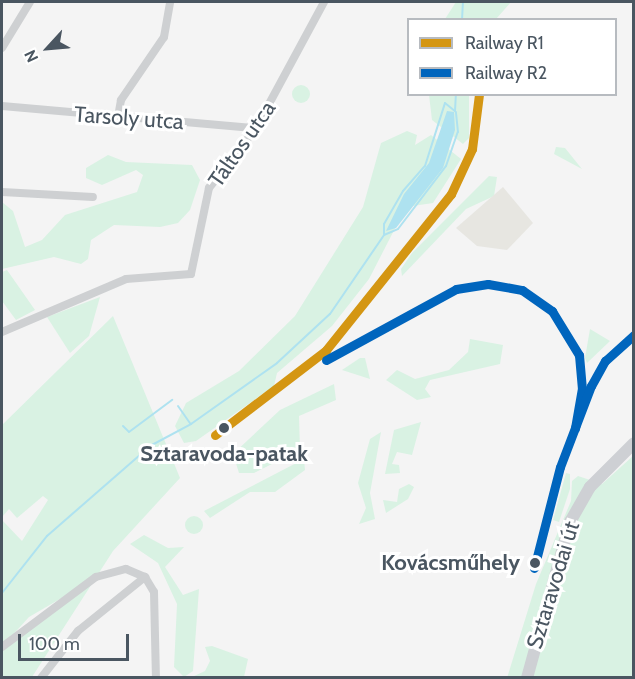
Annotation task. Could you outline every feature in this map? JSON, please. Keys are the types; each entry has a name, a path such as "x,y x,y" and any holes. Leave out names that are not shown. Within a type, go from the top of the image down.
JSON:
{"street":[{"path":"2,48 30,2"},
{"path":"118,117 121,100 164,37 170,2"},
{"name":"Táltos utca","path":"2,332 126,279 191,274 209,188 256,128 324,2"},
{"name":"Tarsoly utca","path":"2,106 256,128"},
{"path":"2,192 93,197"},
{"name":"Sztaravodai út","path":"527,678 554,567 575,513 601,474 633,443"},
{"path":"2,647 103,573 126,569 145,577 156,604 156,678"},
{"path":"41,678 78,631 145,577"}],"green space":[{"path":"456,2 511,2 497,18 446,18"},
{"path":"301,85 307,88 310,94 307,100 301,103 295,100 292,94 295,88"},
{"path":"429,96 469,96 469,138 463,144 432,120"},
{"path":"407,131 417,135 415,145 431,135 461,159 433,203 406,207 369,279 332,326 277,373 274,386 196,441 184,443 175,426 186,403 239,371 295,316 363,207 381,143"},
{"path":"556,147 565,148 582,169 554,154"},
{"path":"108,155 126,162 192,165 200,180 190,210 178,223 160,227 114,225 91,240 88,259 81,264 54,257 2,269 2,202 13,211 25,247 42,240 65,215 137,192 143,175 136,170 102,185 86,178 86,168"},
{"path":"489,176 497,177 494,196 466,209 402,276 401,269 412,253"},
{"path":"7,270 35,310 16,320 2,301 2,272"},
{"path":"100,297 89,336 70,353 47,317"},
{"path":"113,316 180,478 113,551 32,677 2,677 2,520 22,541 48,500 43,496 17,518 9,509 2,517 2,425","holes":["72,592 9,639 29,617"]},
{"path":"590,329 610,341 587,363 585,358"},
{"path":"470,339 503,345 500,364 430,380 425,389 431,397 417,400 386,380 397,370 415,379 449,370 468,352"},
{"path":"360,358 365,358 370,379 342,370"},
{"path":"334,384 336,400 299,416 300,450 254,473 239,473 233,454 280,410"},
{"path":"421,422 412,455 397,452 392,464 399,465 400,473 385,474 394,430"},
{"path":"381,432 370,493 375,519 359,524 366,508 358,483 370,439"},
{"path":"633,456 633,677 507,678 536,584 571,501 572,481 578,476 602,484"},
{"path":"304,459 305,470 275,492 250,492 210,518 204,511"},
{"path":"566,473 570,474 570,489 559,522 553,520"},
{"path":"409,484 414,487 408,499 386,513 383,500 397,502 399,489"},
{"path":"190,516 198,516 203,521 201,532 190,534 185,529 185,521"},
{"path":"144,535 168,548 184,547 165,567 183,595 199,589 193,671 184,677 174,667 177,604 158,563 130,544"},
{"path":"212,646 248,659 244,677 192,677 205,671 210,661 205,647"}],"sand":[{"path":"503,187 533,223 507,250 477,246 456,228"}],"water":[{"path":"447,111 454,112 455,130 443,168 396,228 386,231 404,194 429,163"}],"waterway":[{"name":"Sztaravoda-patak","path":"462,18 463,2"},
{"name":"Sztaravoda-patak","path":"2,593 47,536 150,446 191,424 277,363 330,314 384,235 384,224 403,191 425,166 445,103 455,111 456,96"},
{"path":"384,235 398,229 446,166 458,132 456,112"},
{"path":"123,426 129,432 172,400"},
{"path":"178,406 190,423"}],"rail line":[{"name":"R1","path":"215,435 326,350 451,194 472,149 479,96"},
{"name":"R2","path":"326,360 456,289 488,284 522,290 552,311 579,355 582,388 575,428"},
{"name":"R2","path":"534,568 560,467 591,386 605,361 634,335"}],"place":[{"name":"Sztaravoda-patak","path":"224,428"},
{"name":"Kovácsműhely","path":"535,563"}]}
